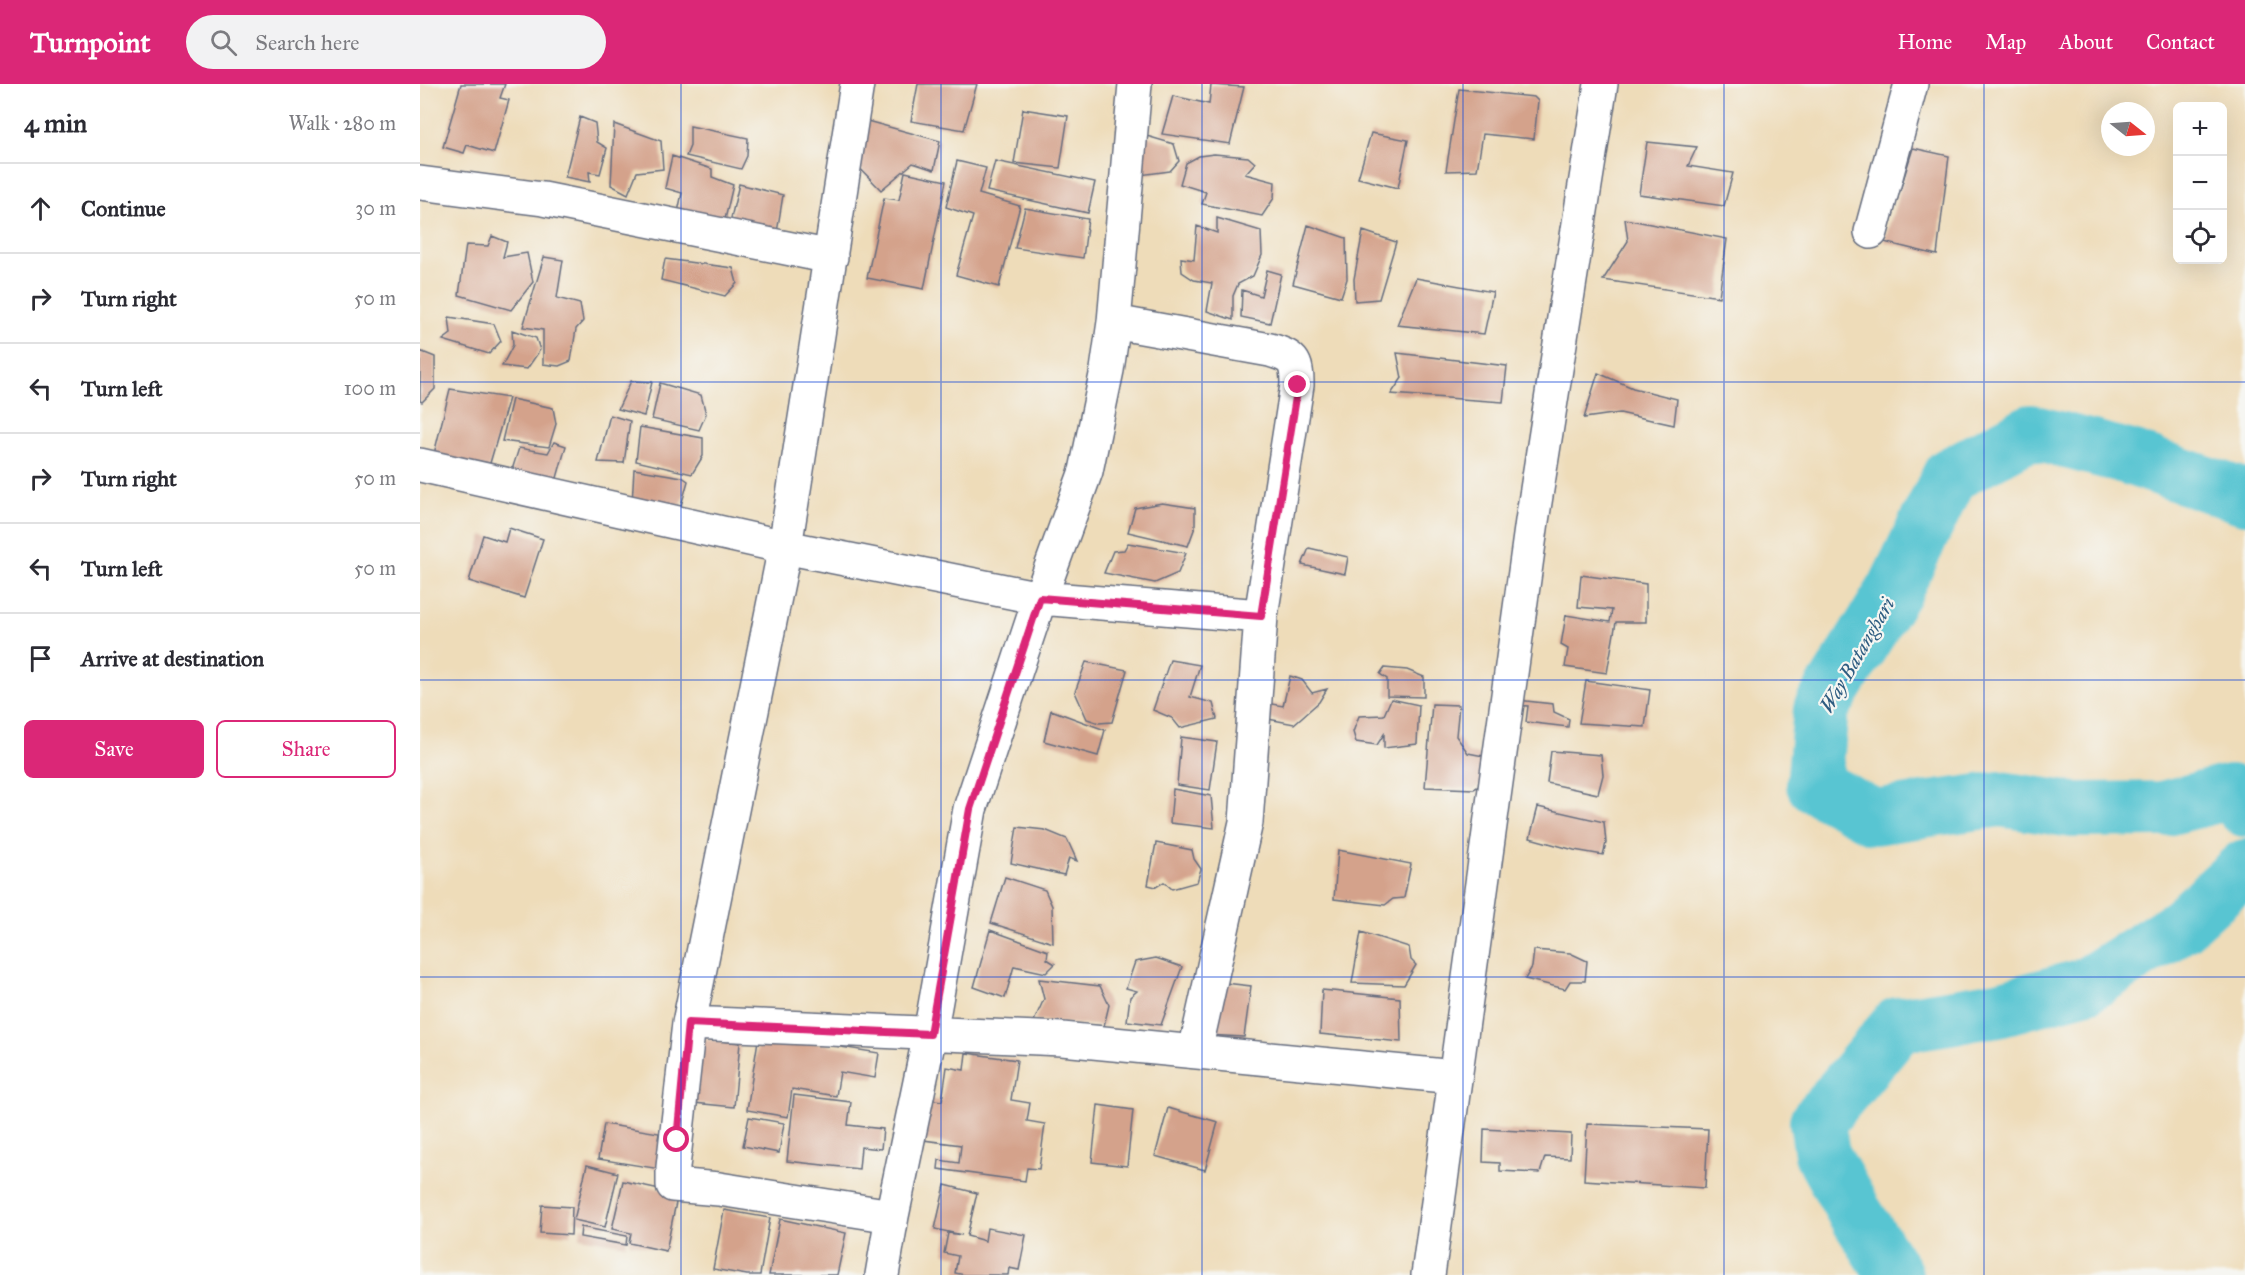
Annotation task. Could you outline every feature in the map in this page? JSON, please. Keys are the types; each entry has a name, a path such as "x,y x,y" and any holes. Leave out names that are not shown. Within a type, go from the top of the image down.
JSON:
{"street":[{"path":"856,84 785,547 688,1023 673,1185 719,1189 891,1216"},
{"path":"882,1275 891,1216 930,1034 970,809 1040,598 1086,471 1107,370 1114,322 1135,84"},
{"path":"1428,1275 1532,521 1601,84"},
{"path":"1871,232 1911,84"},
{"path":"420,183 543,199 831,256"},
{"path":"1114,322 1270,350 1284,354 1293,360 1297,370 1298,385 1261,616 1246,822 1195,1051"},
{"path":"420,465 785,547 1040,598 1261,616"},
{"path":"688,1023 1062,1039 1455,1077"}],"building":[{"path":"461,84 505,84 500,98 509,100 494,153 467,145 464,153 443,147"},
{"path":"918,84 977,84 964,130 911,121"},
{"path":"1211,85 1244,87 1230,144 1162,134 1173,96 1209,104"},
{"path":"1459,89 1534,97 1538,101 1534,139 1483,134 1477,170 1446,171"},
{"path":"1023,109 1068,116 1060,168 1014,163"},
{"path":"580,117 595,123 597,142 607,148 600,174 589,172 590,182 565,177"},
{"path":"860,119 940,141 934,170 913,163 881,190 851,159"},
{"path":"614,124 661,141 663,169 637,172 628,194 611,185"},
{"path":"690,126 748,138 747,156 741,169 686,156 690,146"},
{"path":"1371,133 1408,140 1398,188 1358,178"},
{"path":"1140,134 1174,144 1179,161 1170,171 1140,175"},
{"path":"1647,142 1697,147 1688,166 1733,173 1724,206 1639,194"},
{"path":"1913,148 1949,156 1937,255 1884,242"},
{"path":"1214,154 1248,157 1255,163 1245,174 1275,182 1274,198 1262,216 1202,204 1206,192 1180,184 1186,163 1199,156"},
{"path":"672,156 712,169 712,177 733,185 723,228 677,217 682,193 665,188"},
{"path":"957,161 986,168 979,194 1020,206 999,287 956,275 973,216 946,207"},
{"path":"995,161 1095,182 1088,213 987,191"},
{"path":"905,172 946,181 924,289 867,278 884,198 899,200"},
{"path":"739,184 783,195 776,239 728,231"},
{"path":"1025,208 1088,219 1083,258 1015,248"},
{"path":"1217,218 1261,231 1262,255 1253,276 1238,284 1233,296 1233,320 1207,311 1212,283 1194,280 1182,272 1181,258 1194,260 1197,226 1217,233"},
{"path":"1625,219 1727,239 1719,297 1603,280 1628,241"},
{"path":"1308,225 1346,238 1347,279 1341,297 1293,284"},
{"path":"1363,231 1396,242 1379,299 1355,301 1354,279"},
{"path":"492,236 507,242 503,257 527,253 533,282 511,310 459,295 466,245 488,246"},
{"path":"544,257 563,260 557,298 580,304 583,321 576,329 571,361 559,366 543,364 543,330 523,327"},
{"path":"665,259 733,268 737,283 725,296 661,280"},
{"path":"1267,270 1281,274 1270,323 1241,317 1242,290 1261,296"},
{"path":"1416,278 1493,292 1484,334 1397,325"},
{"path":"449,317 494,324 501,341 489,354 443,340 451,334"},
{"path":"512,330 536,338 540,350 527,369 502,366 513,345"},
{"path":"420,351 435,357 435,389 422,402 420,401"},
{"path":"1397,353 1507,366 1503,402 1391,394 1402,378"},
{"path":"1598,373 1633,388 1677,399 1674,425 1620,413 1584,418"},
{"path":"631,381 652,382 644,416 618,409"},
{"path":"660,383 701,395 706,414 699,430 652,419"},
{"path":"450,389 509,398 488,470 434,454"},
{"path":"512,399 553,408 556,424 549,447 502,441"},
{"path":"610,415 630,421 624,463 598,462"},
{"path":"640,427 703,438 703,456 692,474 636,461"},
{"path":"554,442 566,446 557,478 511,473 519,448 548,453"},
{"path":"634,469 682,477 688,481 681,506 632,504"},
{"path":"1162,503 1195,508 1195,527 1188,546 1128,532 1135,508"},
{"path":"509,528 543,539 524,598 469,581 483,535 505,542"},
{"path":"1128,543 1186,553 1178,573 1155,583 1104,573 1113,551 1124,550"},
{"path":"1309,548 1348,557 1345,574 1302,565"},
{"path":"1581,575 1646,584 1646,622 1616,622 1607,673 1565,667 1568,649 1561,645 1566,615 1610,622 1612,610 1578,607"},
{"path":"1170,660 1200,665 1190,697 1213,703 1217,719 1180,728 1172,718 1153,710"},
{"path":"1086,662 1127,670 1112,722 1099,723 1087,719 1075,692"},
{"path":"1384,668 1407,670 1424,677 1424,697 1387,696 1387,679 1380,674"},
{"path":"1290,676 1302,680 1312,693 1327,689 1319,702 1294,724 1263,718 1266,703 1283,706"},
{"path":"1586,681 1650,690 1645,727 1579,723"},
{"path":"1391,699 1419,705 1417,744 1384,748 1384,734 1377,745 1356,742 1353,732 1359,716 1384,715"},
{"path":"1517,700 1553,704 1554,712 1569,719 1568,727 1526,722 1528,706 1516,705"},
{"path":"1432,704 1459,705 1456,736 1468,753 1489,757 1484,783 1474,789 1425,787"},
{"path":"1051,710 1105,730 1098,756 1044,741"},
{"path":"1181,737 1217,742 1210,790 1177,785"},
{"path":"1551,751 1601,755 1603,775 1598,794 1547,783"},
{"path":"1173,789 1211,796 1214,828 1170,823"},
{"path":"1538,807 1604,822 1606,843 1603,855 1530,838"},
{"path":"1017,827 1045,830 1067,839 1077,861 1069,858 1064,875 1011,863"},
{"path":"1156,843 1192,850 1194,859 1201,869 1197,882 1172,889 1164,882 1156,887 1148,885"},
{"path":"1338,850 1411,864 1404,898 1393,899 1385,905 1334,899"},
{"path":"1005,877 1045,890 1052,906 1053,943 991,923"},
{"path":"990,930 1048,951 1047,959 1055,964 1046,973 1014,966 1005,998 974,987"},
{"path":"1361,932 1409,947 1411,960 1416,965 1404,985 1352,983"},
{"path":"1534,950 1570,953 1587,961 1585,981 1570,981 1565,989 1525,979 1532,967"},
{"path":"1156,958 1182,967 1161,1025 1127,1021 1130,997 1137,991 1126,988 1135,962"},
{"path":"1039,979 1100,986 1109,1005 1104,1026 1034,1021 1044,999"},
{"path":"1216,982 1251,986 1244,1037 1207,1035"},
{"path":"1322,990 1400,998 1401,1042 1320,1034"},
{"path":"759,1034 879,1053 875,1078 840,1072 836,1096 792,1089 788,1117 747,1110"},
{"path":"701,1039 740,1043 734,1107 694,1103"},
{"path":"966,1053 1017,1060 1011,1100 1030,1103 1027,1121 1045,1124 1039,1169 1027,1168 1025,1181 938,1169 939,1160 959,1163 961,1145 916,1139 921,1098 942,1101 947,1067 964,1070"},
{"path":"794,1095 851,1102 848,1125 883,1129 881,1149 861,1147 859,1169 787,1161"},
{"path":"1098,1105 1133,1110 1127,1166 1092,1162"},
{"path":"1168,1108 1218,1122 1205,1170 1155,1156"},
{"path":"749,1117 784,1123 779,1153 743,1146"},
{"path":"604,1124 659,1133 658,1139 670,1142 666,1170 598,1159"},
{"path":"1587,1124 1708,1129 1705,1188 1584,1180"},
{"path":"1484,1129 1571,1134 1570,1158 1545,1157 1540,1173 1500,1171 1500,1163 1483,1162"},
{"path":"587,1165 618,1173 605,1227 574,1220"},
{"path":"623,1181 678,1193 666,1251 629,1243 631,1233 612,1229"},
{"path":"945,1185 977,1193 967,1236 985,1241 987,1228 1026,1235 1019,1270 1009,1268 1008,1275 955,1273 958,1256 944,1253 948,1233 962,1235 935,1229"},
{"path":"542,1205 572,1207 571,1235 540,1233"},
{"path":"724,1210 770,1218 760,1275 713,1269"},
{"path":"780,1219 846,1233 837,1275 769,1275"},
{"path":"581,1227 627,1236 626,1245 580,1237"}],"waterway":[{"name":"Way Batanghari","path":"2245,497 2128,457 2031,432 1950,475 1895,589 1821,709 1814,785 1874,817 2000,799 2073,810 2162,809 2230,792 2245,809"},
{"name":"Way Batanghari","path":"1895,1275 1853,1210 1822,1154 1817,1122 1898,1025 1998,1009 2087,985 2182,925 2245,867"}],"route":[{"path":"677,1140 688,1023 930,1034 970,809 1040,598 1261,616 1298,385"}]}
